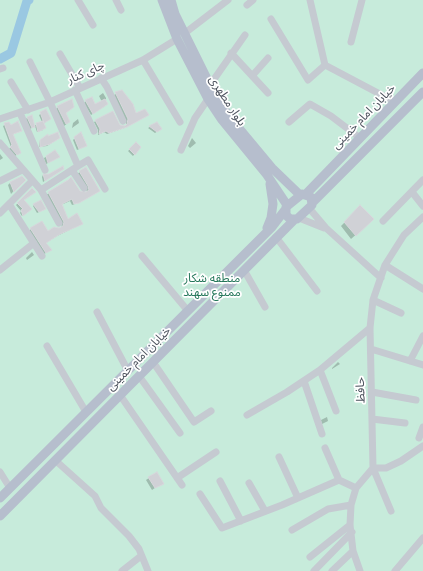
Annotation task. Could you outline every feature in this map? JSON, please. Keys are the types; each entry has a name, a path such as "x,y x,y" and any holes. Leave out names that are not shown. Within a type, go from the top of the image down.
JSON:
{"main road":[{"name":"بلوار مطهری","path":"162,0 181,36 232,120 272,168 303,194 311,197 311,205"},
{"name":"بلوار مطهری","path":"171,0 181,36 208,99 222,120 267,175 286,208 288,217 297,219"},
{"name":"خیابان امام خمینی","path":"0,498 266,232 286,208 303,194 360,138 423,73"},
{"name":"خیابان امام خمینی","path":"0,516 276,237 297,219 423,92"},
{"path":"266,232 271,218 273,204 272,189 267,175"}],"street":[{"path":"78,0 93,25"},
{"path":"116,0 122,10"},
{"name":"چای کنار","path":"0,119 50,102 143,60 181,36 228,0"},
{"path":"310,0 325,65 395,102"},
{"path":"351,42 362,0"},
{"path":"271,20 308,80 325,65"},
{"path":"210,85 245,35"},
{"path":"231,53 268,93"},
{"path":"60,54 78,89 94,131"},
{"path":"252,76 268,58"},
{"path":"143,60 180,122"},
{"path":"30,62 50,102 84,188"},
{"path":"101,78 107,87 123,122"},
{"path":"11,82 28,110"},
{"path":"181,150 195,118 208,99"},
{"path":"289,122 310,104 331,116 360,138"},
{"path":"20,113 45,170"},
{"path":"0,143 41,190 59,223"},
{"path":"41,190 88,160 105,189"},
{"path":"0,181 22,170"},
{"path":"383,221 423,180"},
{"path":"0,213 32,181"},
{"path":"412,192 423,206"},
{"path":"9,204 42,256"},
{"path":"311,205 326,228 381,278"},
{"path":"297,219 326,228"},
{"name":"حافظ","path":"373,468 370,328 373,300 385,265 404,235 421,222"},
{"path":"276,237 317,290"},
{"path":"0,270 34,243"},
{"path":"142,256 188,310"},
{"path":"385,265 423,289"},
{"path":"244,270 265,307"},
{"path":"373,300 401,313"},
{"path":"97,312 128,371"},
{"path":"246,415 320,370 370,328"},
{"path":"410,361 423,336"},
{"path":"47,346 86,412"},
{"path":"371,349 423,365"},
{"path":"153,362 194,422 211,411"},
{"path":"320,370 336,411"},
{"path":"139,376 180,433"},
{"path":"304,381 322,434"},
{"path":"372,392 416,400"},
{"path":"120,395 182,485"},
{"path":"372,419 406,423"},
{"path":"419,438 423,427"},
{"path":"360,571 353,551 351,528 351,505 356,488 373,468 386,468 401,461 423,446"},
{"path":"325,448 339,480 356,488"},
{"path":"177,478 216,452"},
{"path":"279,457 298,498"},
{"path":"56,460 95,496 101,508 129,536 139,549 148,571"},
{"path":"373,468 392,511"},
{"path":"0,472 10,488"},
{"path":"200,494 222,528 339,480"},
{"path":"220,481 241,521"},
{"path":"249,483 265,511"},
{"path":"292,530 328,509 351,505"},
{"path":"310,556 351,528"},
{"path":"314,570 351,528"},
{"path":"395,571 423,538"},
{"path":"332,571 353,551"},
{"path":"122,571 141,556"}],"green space":[{"name":"منطقه شکار ممنوع سهند","path":"0,0 423,0 423,571 0,571"}],"building":[{"path":"122,90 133,104 136,113 145,109 149,115 127,127 109,133 106,131 99,134 100,129 95,120 113,111 120,125 125,126 127,124 128,119 115,92"},
{"path":"92,97 95,104 105,99 108,104 93,114 85,100"},
{"path":"72,99 74,107 66,113 70,122 66,124 57,106"},
{"path":"46,109 51,119 44,123 40,112"},
{"path":"32,115 35,127 32,128 27,117"},
{"path":"18,121 22,131 13,134 21,153 17,155 10,147 12,145 4,123 9,122 11,125"},
{"path":"43,121 46,128 38,132 36,123"},
{"path":"157,122 162,129 157,132 149,126"},
{"path":"58,132 60,138 50,144 40,147 40,140 48,134 48,136"},
{"path":"81,132 87,146 79,149 74,137"},
{"path":"136,142 141,147 135,155 129,149"},
{"path":"55,150 60,157 48,163 46,156"},
{"path":"63,166 64,169 45,181 43,174 49,174"},
{"path":"86,167 100,191 79,203 74,204 72,199 62,204 68,219 77,213 83,224 60,234 46,243 52,250 46,253 30,228 42,221 48,231 54,227 59,228 63,226 64,222 48,192 71,177 80,191 86,192 89,190 88,186 79,171"},
{"path":"22,176 26,180 14,192 10,182"},
{"path":"32,188 36,192 24,200 32,209 23,216 21,210 23,209 17,203"},
{"path":"41,200 46,209 39,212 33,204"},
{"path":"360,205 374,219 356,236 344,222"},
{"path":"157,472 164,484 155,488 148,477"}],"waterway":[{"path":"0,59 11,53 27,1 29,0"}]}
